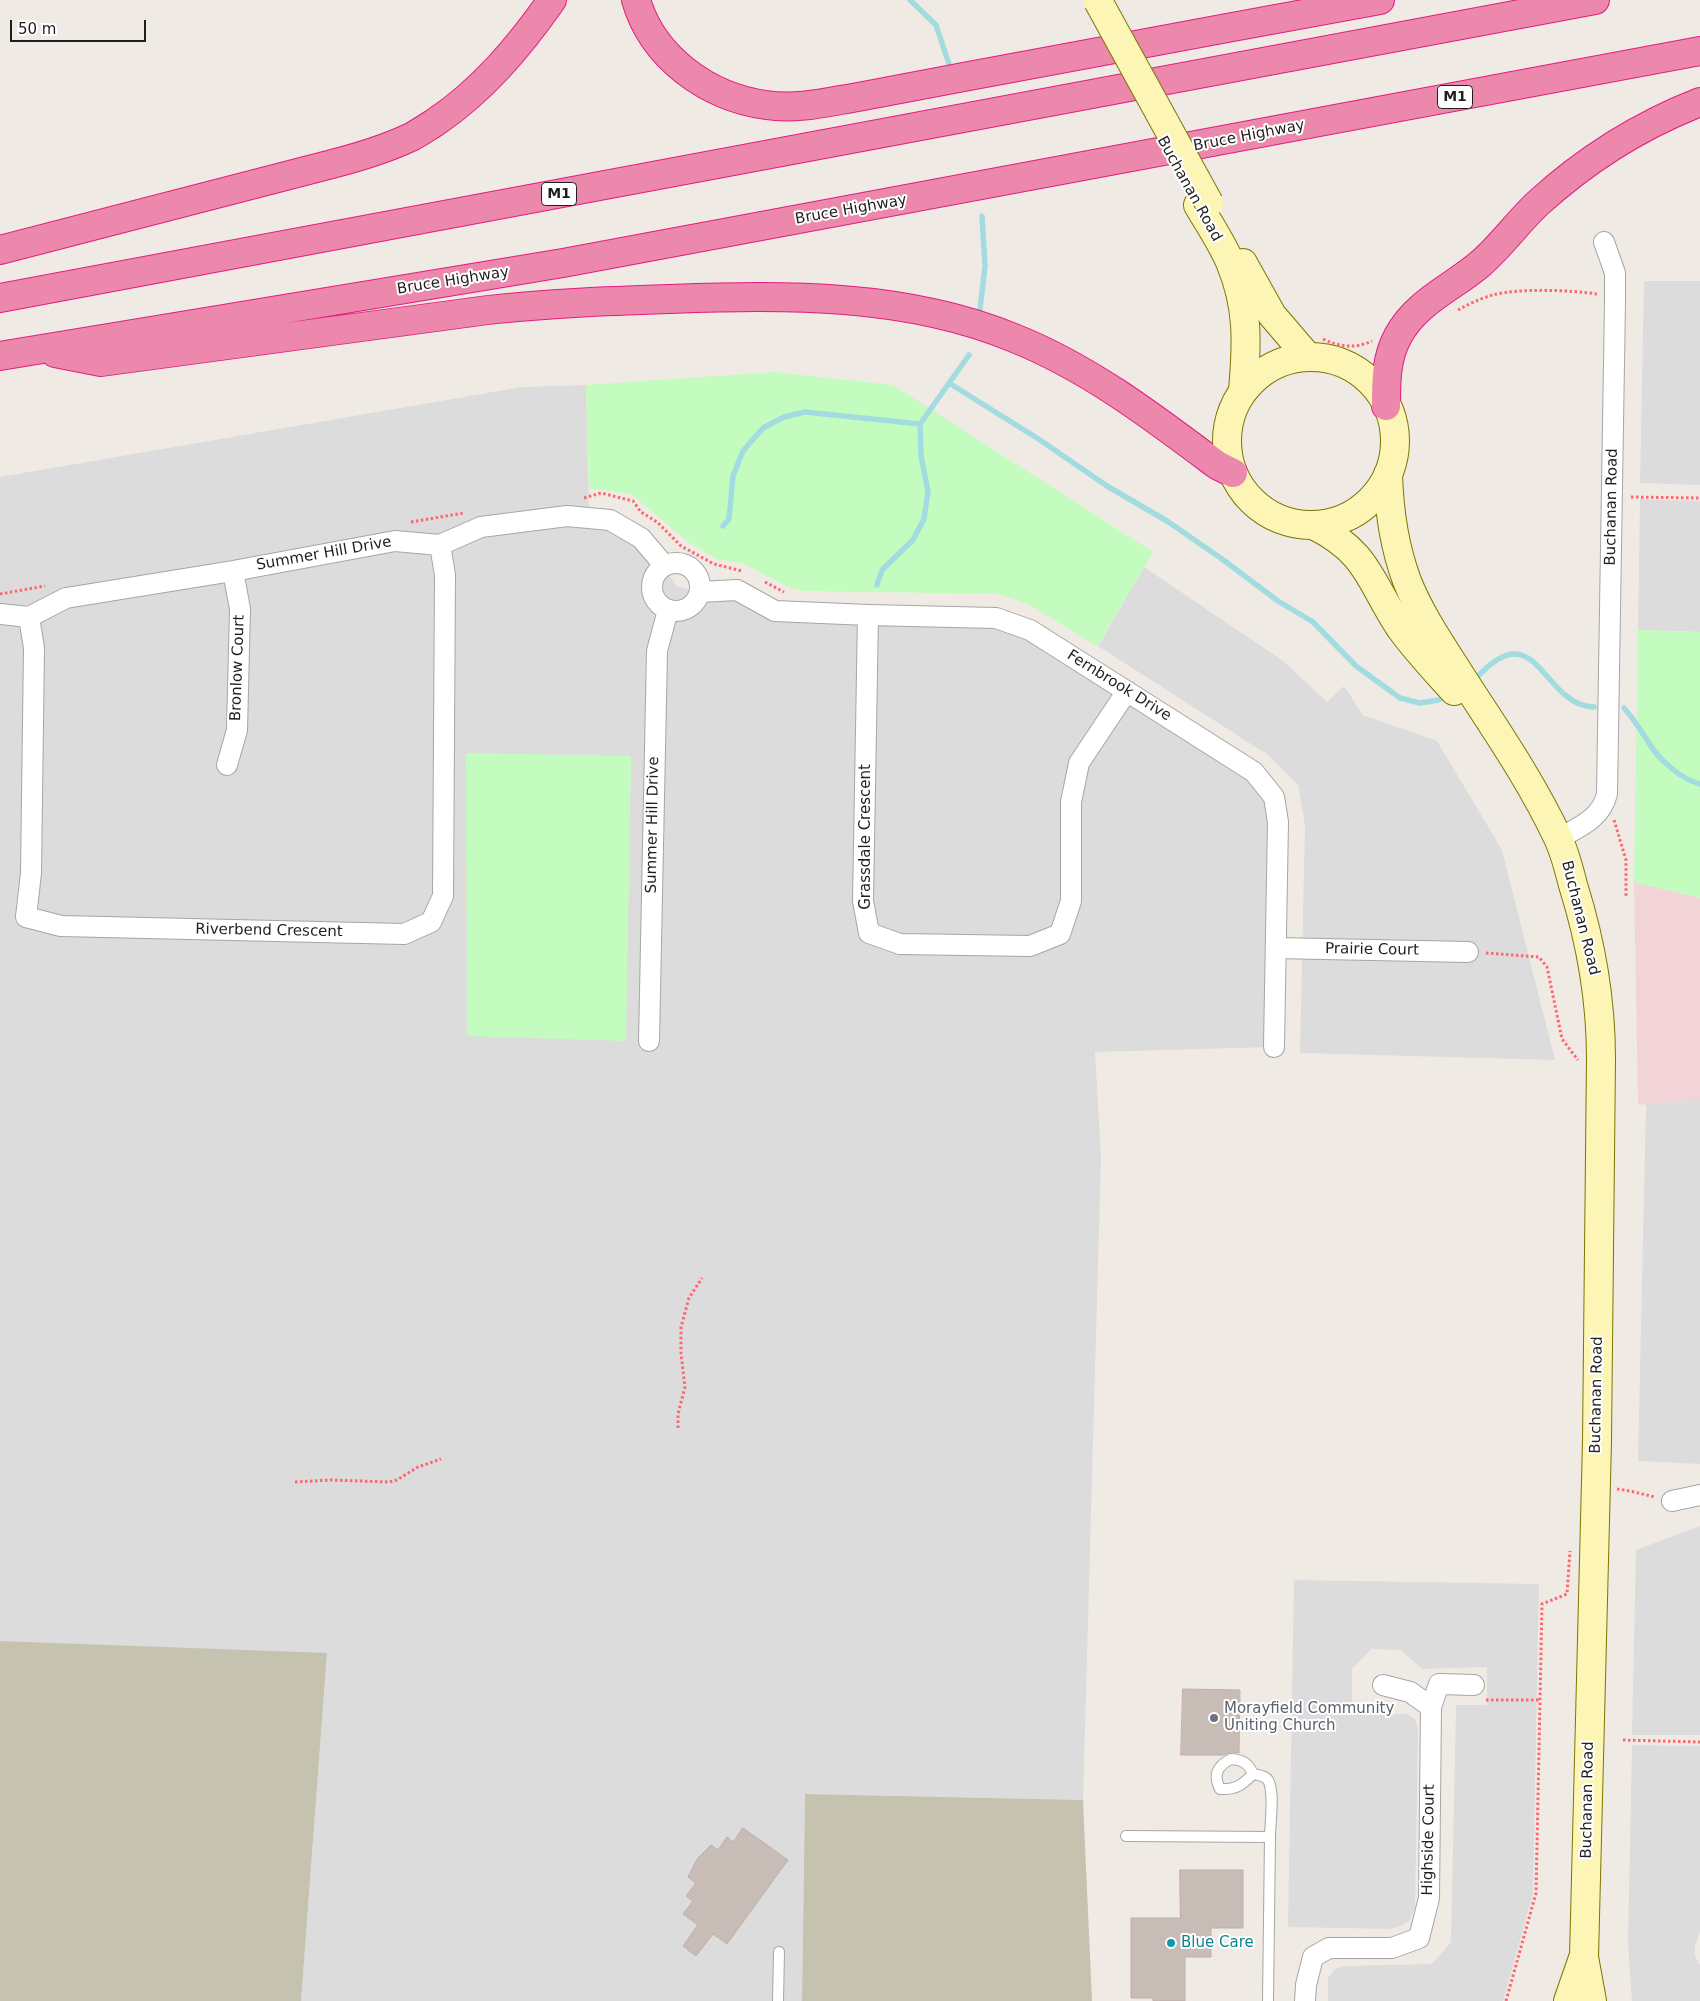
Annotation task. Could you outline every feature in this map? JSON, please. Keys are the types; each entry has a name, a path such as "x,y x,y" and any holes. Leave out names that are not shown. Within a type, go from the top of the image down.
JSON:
{"highway":[{"path":"0,250 361,156 413,136 451,112 484,83 516,50 552,0"},
{"path":"636,0 650,31 667,55 691,76 709,87 744,101 768,106 813,105 1380,0"},
{"name":"M1","path":"0,298 1595,0"},
{"name":"Bruce Highway","path":"0,356 573,262 1700,51"},
{"path":"1386,406 1386,382 1391,351 1399,334 1427,302 1480,264 1536,204 1568,178 1610,148 1660,118 1700,102"},
{"path":"36,350 101,362 498,309 550,304 720,297 811,298 887,304 949,316 983,326 1052,354 1118,392 1217,465 1233,473"}],"main road":[{"name":"Buchanan Road","path":"1092,1 1204,204 1272,315 1308,357"},
{"name":"Buchanan Road","path":"1204,204 1230,261 1243,303 1247,344 1243,391"},
{"path":"1308,357 1332,360 1354,369 1373,385 1391,417 1394,440 1388,474 1375,494 1358,510 1337,521 1313,525 1285,521 1268,513 1246,494 1233,473 1227,449 1228,425 1234,407 1243,391 1258,376 1272,367 1286,360 1308,357"},
{"name":"Buchanan Road","path":"1388,474 1389,501 1395,538 1410,588 1438,642 1526,779 1558,839 1581,910 1592,954 1601,1024 1597,1441 1584,1957 1592,2001"},
{"name":"Buchanan Road","path":"1313,525 1342,542 1366,567 1402,630 1526,779"},
{"name":"Buchanan Road","path":"1568,2001 1584,1957"}],"street":[{"name":"Buchanan Road","path":"1604,242 1614,273 1613,497 1607,794 1604,805"},
{"name":"Summer Hill Drive","path":"28,617 66,598 395,541 440,545 481,527 567,516 610,520 641,538 664,566"},
{"name":"Riverbend Crescent","path":"28,617 34,648 31,873 26,916 61,926 404,934 431,922 443,896 445,575 440,545"},
{"path":"672,562 688,565 698,577 700,592 697,600 688,608 680,611 668,610 661,606 654,597 652,580 656,573 664,566 672,562"},
{"name":"Bronlow Court","path":"228,765 236,730 240,619 233,570"},
{"name":"Fernbrook Drive","path":"700,592 737,590 775,611 996,618 1030,630 1254,772 1274,797 1278,822 1274,1047"},
{"name":"Summer Hill Drive","path":"649,1041 657,651 668,610"},
{"path":"0,614 28,617"},
{"name":"Grassdale Crescent","path":"868,615 863,901 869,933 900,944 1030,946 1060,934 1071,901 1071,802 1079,763 1127,691"},
{"path":"1558,839 1596,816 1604,805"},
{"name":"Prairie Court","path":"1276,948 1468,952"},
{"path":"1672,1502 1700,1495"},
{"name":"Highside Court","path":"1305,2001 1306,1985 1313,1957 1329,1948 1392,1948 1419,1938 1429,1898 1431,1707 1439,1684 1474,1685"},
{"path":"1383,1685 1410,1692 1431,1707"}],"lane":[{"path":"1253,1774 1263,1775 1268,1780 1271,1800 1268,2001"},
{"path":"1126,1836 1270,1837"},
{"path":"778,2001 779,1952"}],"path":[{"path":"576,498 585,498 601,493 633,501 641,512 657,522 681,546 714,564 735,568 750,575"},
{"path":"1613,497 1700,498"},
{"path":"402,524 469,512"},
{"path":"758,578 788,594"},
{"path":"0,594 47,586"},
{"path":"1604,805 1616,824 1626,860 1626,896"},
{"path":"1468,952 1539,957 1547,967 1562,1039 1580,1062"},
{"path":"678,1428 678,1414 685,1387 680,1354 681,1327 689,1298 702,1278"},
{"path":"295,1482 331,1480 389,1482 418,1467 441,1459"},
{"path":"1614,1489 1630,1491 1672,1502"},
{"path":"1506,2001 1536,1893 1542,1604 1567,1594 1570,1547"},
{"path":"1623,1740 1700,1742"}],"shaded area":[{"path":"1644,281 1700,281 1700,485 1640,483"},
{"path":"586,385 589,518 610,520 664,565 676,586 700,592 737,590 775,611 1030,630 1274,797 1274,1047 1095,1052 1101,1157 1083,1800 805,1794 802,2001 301,2001 327,1654 0,1641 0,477 522,387"},
{"path":"1640,499 1700,501 1700,632 1638,630"},
{"path":"1144,567 1282,660 1327,702 1344,686 1363,715 1437,741 1502,850 1555,1060 1300,1053 1305,825 1298,785 1268,755 1098,646"},
{"path":"1634,882 1700,898 1700,1099 1638,1105"},
{"path":"1700,1099 1700,1464 1638,1461 1646,1104"},
{"path":"1700,1526 1700,1735 1632,1735 1636,1550"},
{"path":"1294,1580 1539,1584 1533,1894 1503,2001 1328,2001 1328,1978 1335,1969 1344,1966 1432,1964 1451,1942 1456,1705 1487,1705 1487,1667 1422,1669 1401,1650 1371,1649 1352,1669 1352,1701 1362,1715 1407,1714 1416,1720 1418,1730 1415,1908 1409,1921 1402,1926 1390,1929 1288,1927"},
{"path":"0,1641 327,1653 301,2001 0,2001"},
{"path":"1632,1745 1700,1746 1700,1932 1695,1947 1695,1956 1700,1965 1700,2001 1632,2001 1628,1944"},
{"path":"805,1794 1083,1800 1092,2001 802,2001"}],"green space":[{"path":"774,372 893,385 1153,552 1097,646 1028,604 999,594 804,591 788,587 744,564 717,559 691,544 631,494 589,488 586,385"},
{"path":"1638,630 1700,632 1700,898 1634,882"},
{"path":"466,753 631,756 626,1041 467,1036"}],"building":[{"path":"1183,1689 1240,1690 1239,1753 1181,1755"},
{"path":"743,1828 788,1860 727,1944 713,1934 696,1956 683,1946 698,1925 683,1914 693,1901 686,1896 696,1883 688,1877 697,1859 711,1845 718,1850 727,1837 733,1842"},
{"name":"Blue Care","path":"1180,1870 1243,1870 1243,1928 1211,1928 1211,1957 1185,1957 1185,2001 1153,2001 1153,1998 1131,1998 1131,1918 1180,1918"}],"waterway":[{"path":"910,0 936,25 949,64"},
{"path":"979,318 985,266 982,216"},
{"path":"877,585 882,570 913,540 924,519 928,491 921,456 920,424 969,355"},
{"path":"949,383 1040,440 1107,486 1167,521 1278,601 1313,622 1356,666 1400,698 1420,703 1439,700"},
{"path":"723,526 729,519 733,476 743,451 763,428 784,417 805,412 920,424"},
{"path":"1479,675 1499,659 1515,654 1528,658 1539,667 1562,693 1577,703 1594,707"},
{"path":"1624,708 1653,749 1665,762 1685,778 1700,784"}],"place":[{"name":"Morayfield Community Uniting Church","path":"1214,1718"},
{"name":"Blue Care","path":"1171,1943"}]}
